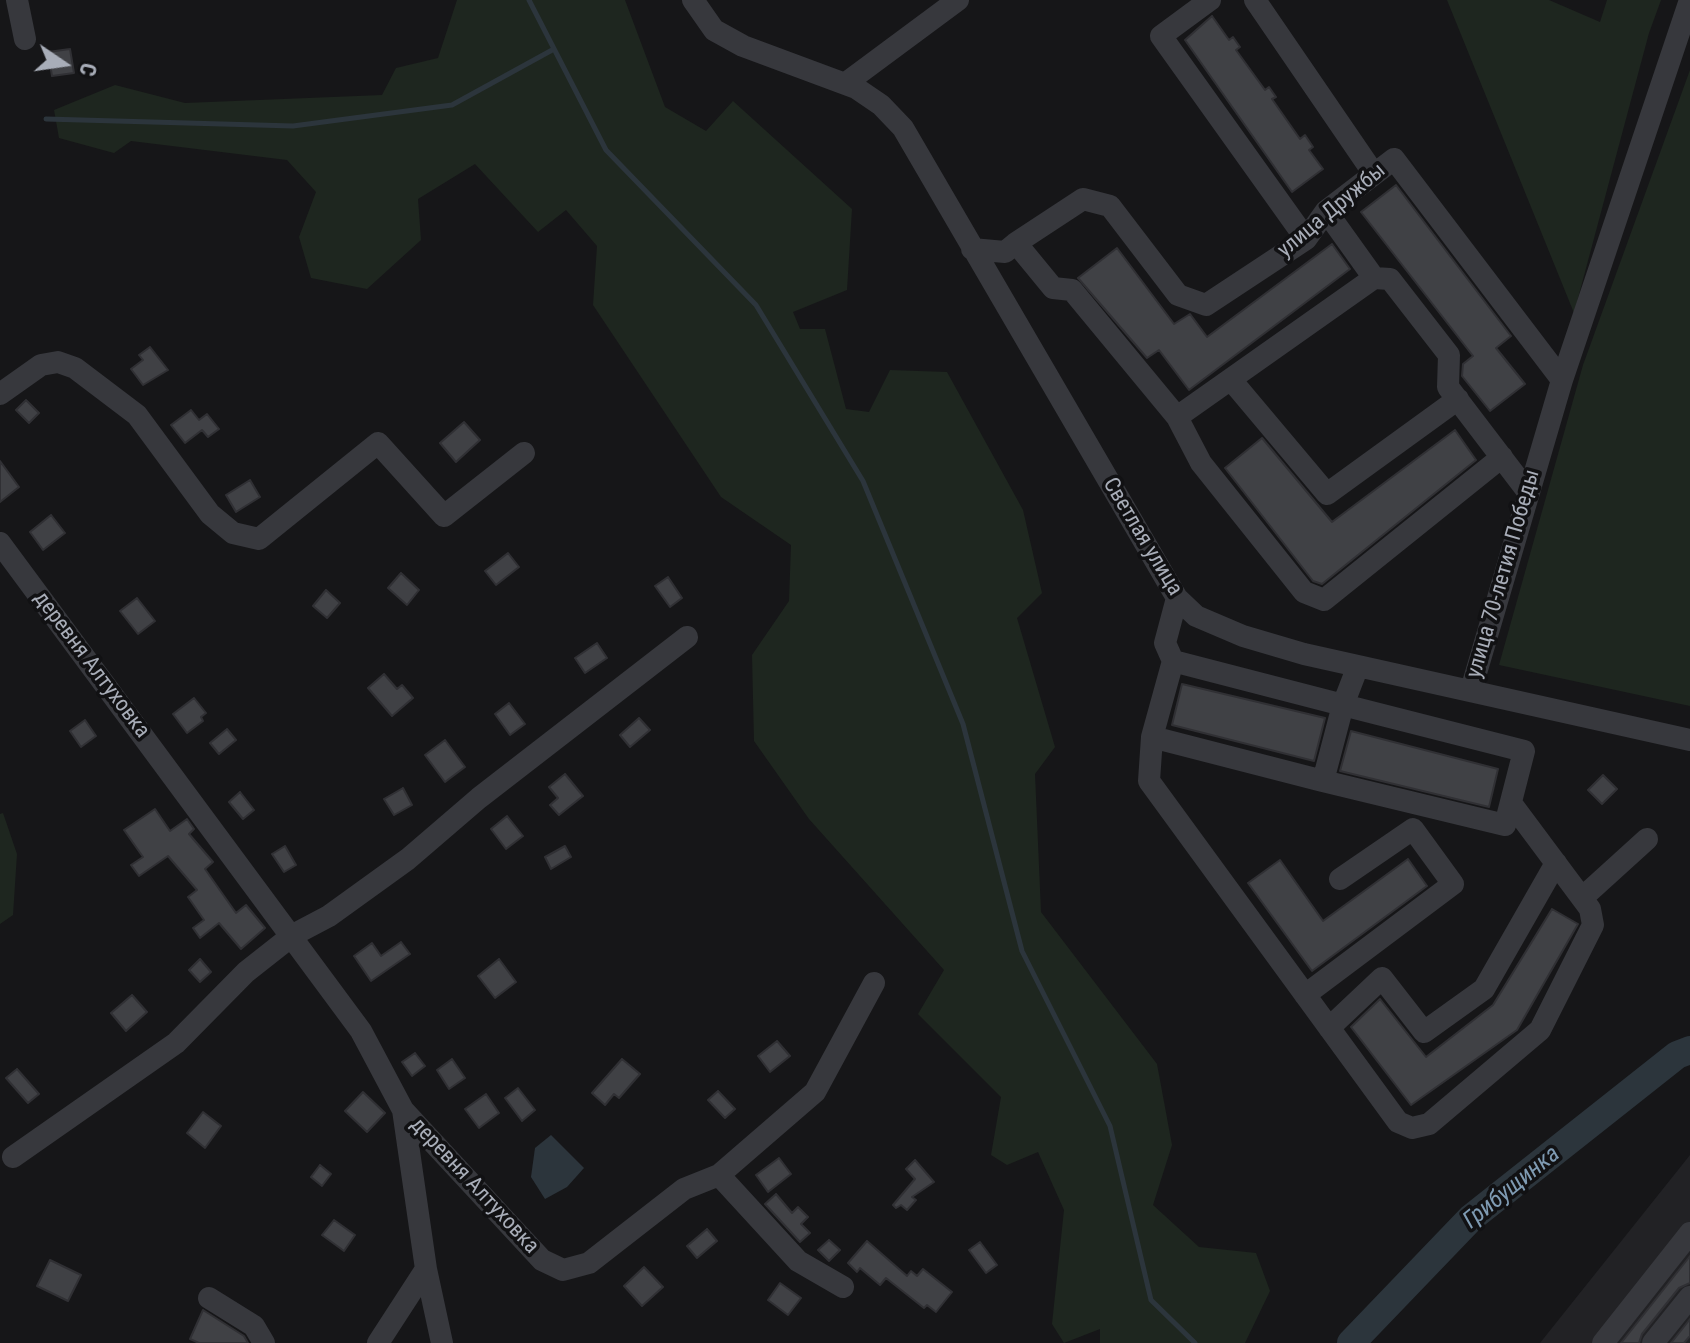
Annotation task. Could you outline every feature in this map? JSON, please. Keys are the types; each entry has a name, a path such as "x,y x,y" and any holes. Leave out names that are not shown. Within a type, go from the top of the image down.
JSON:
{"street":[{"path":"17,0 25,39"},
{"name":"Светлая улица","path":"693,0 714,30 743,46 846,83 881,105 903,128 1177,598 1196,616 1243,636 1358,666 1471,690"},
{"path":"846,83 958,0"},
{"path":"1210,0 1161,36 1306,239"},
{"path":"1255,0 1374,174"},
{"name":"улица 70-летия Победы","path":"1690,0 1562,380 1471,690 1690,740"},
{"name":"улица Дружбы","path":"1016,243 1083,199 1110,206 1178,295 1206,305 1306,239 1326,211 1394,159 1562,380"},
{"path":"1326,211 1374,278"},
{"path":"972,249 1005,252 1016,243 1053,288 1072,290 1177,417 1201,463 1304,592 1324,600 1502,457"},
{"path":"1177,417 1374,278 1390,279 1449,355 1448,387 1528,492"},
{"path":"0,394 41,365 58,362 75,368 137,415 210,514 233,533 259,539 378,443 444,516 524,453"},
{"path":"1232,381 1327,494 1458,399"},
{"name":"деревня Алтуховка","path":"0,544 293,935 361,1031 403,1110 542,1260 563,1270 589,1263 684,1189 719,1175 815,1092 874,983"},
{"path":"1177,598 1165,643 1173,661 1152,737 1149,781 1398,1122 1412,1128 1429,1124 1540,1030 1593,925 1590,909 1511,803"},
{"path":"13,1157 176,1043 246,972 293,935 329,916 408,859 479,798 687,637"},
{"path":"1152,737 1505,825 1524,751 1173,661"},
{"path":"1323,781 1343,705 1358,666"},
{"path":"1305,995 1453,884 1413,829 1340,879"},
{"path":"1582,898 1647,839"},
{"path":"1329,1028 1382,978 1424,1032 1484,989 1556,863"},
{"path":"403,1110 426,1269 442,1343"},
{"path":"719,1175 798,1261 843,1287"},
{"path":"1603,1343 1690,1233"},
{"path":"378,1343 426,1269"},
{"path":"1653,1343 1690,1297"},
{"path":"209,1298 254,1326 264,1343"}],"shaded area":[{"path":"457,0 625,0 665,107 706,131 733,101 852,209 847,290 793,312 800,329 825,329 846,409 869,412 890,370 947,372 1023,510 1042,593 1017,618 1055,747 1035,774 1041,912 1157,1064 1172,1145 1153,1205 1199,1247 1256,1253 1270,1291 1245,1343 1100,1343 1100,1329 1064,1343 1052,1324 1064,1210 1038,1152 1007,1165 991,1155 1001,1097 918,1014 944,970 809,819 754,741 752,655 789,601 791,545 721,497 593,305 597,246 566,210 538,232 475,164 418,199 421,240 367,289 311,278 299,237 316,192 287,160 131,141 114,153 59,138 54,110 115,85 185,103 382,95 396,68 438,58"},
{"path":"1447,0 1549,0 1600,22 1607,0 1661,0 1649,33 1574,313"},
{"path":"1690,70 1690,706 1499,665 1583,365"},
{"path":"3,813 17,854 13,915 0,924 0,814"},
{"path":"551,1135 584,1168 567,1187 545,1199 531,1177 535,1148"},
{"path":"1690,1155 1690,1343 1540,1343"}],"building":[{"path":"1212,16 1229,40 1233,37 1240,47 1236,50 1265,90 1269,87 1276,97 1272,99 1300,139 1305,135 1313,147 1309,150 1323,169 1292,192 1185,40"},
{"path":"70,49 74,73 52,76 48,52"},
{"path":"1396,185 1511,336 1496,348 1525,384 1490,411 1462,376 1463,364 1473,356 1361,212"},
{"path":"1332,244 1350,269 1189,390 1159,350 1147,358 1078,278 1117,248 1174,324 1190,314 1207,337"},
{"path":"150,347 168,370 143,385 131,369 143,360 139,355"},
{"path":"26,400 39,413 29,423 16,410"},
{"path":"191,410 199,420 207,414 219,429 208,437 202,430 185,443 171,425"},
{"path":"464,422 480,440 456,462 440,443"},
{"path":"1455,430 1476,460 1322,584 1313,581 1225,468 1262,438 1332,522"},
{"path":"0,461 19,487 0,502"},
{"path":"250,480 260,497 236,512 226,495"},
{"path":"51,515 65,533 43,550 30,532"},
{"path":"508,553 519,567 496,585 485,571"},
{"path":"401,573 419,590 407,605 388,588"},
{"path":"668,577 682,598 670,607 655,586"},
{"path":"326,590 340,603 327,618 313,606"},
{"path":"137,598 155,621 138,634 120,611"},
{"path":"597,643 607,658 585,673 575,658"},
{"path":"384,674 397,689 402,685 413,698 392,716 368,688"},
{"path":"1182,684 1325,718 1314,761 1172,725"},
{"path":"194,698 206,713 201,717 203,721 187,733 173,714"},
{"path":"509,703 525,724 510,735 495,714"},
{"path":"639,718 650,730 630,747 620,735"},
{"path":"85,720 96,736 81,747 70,731"},
{"path":"227,729 236,740 219,754 210,743"},
{"path":"1351,731 1498,769 1489,807 1340,771"},
{"path":"445,740 465,767 445,782 425,755"},
{"path":"565,774 583,796 559,815 550,805 558,798 549,787"},
{"path":"1603,775 1617,789 1602,804 1588,790"},
{"path":"403,788 412,805 394,815 384,799"},
{"path":"240,792 254,810 243,819 229,802"},
{"path":"155,809 170,831 187,819 194,829 189,834 213,862 205,869 236,913 246,905 265,928 241,949 219,923 200,938 193,928 204,920 188,897 197,890 168,856 139,876 131,865 143,857 124,830"},
{"path":"507,816 523,836 506,849 491,829"},
{"path":"285,846 296,865 284,872 272,854"},
{"path":"565,846 571,857 551,869 545,857"},
{"path":"1408,859 1427,886 1312,971 1248,883 1280,860 1323,921"},
{"path":"1552,909 1578,924 1517,1030 1411,1105 1351,1027 1380,999 1426,1057 1493,1005"},
{"path":"401,942 410,954 371,981 354,956 372,943 381,956"},
{"path":"200,959 211,972 200,982 189,970"},
{"path":"499,959 516,982 495,998 478,976"},
{"path":"132,995 147,1012 126,1031 111,1013"},
{"path":"777,1041 790,1056 770,1072 758,1056"},
{"path":"415,1053 425,1066 412,1076 402,1062"},
{"path":"452,1059 465,1078 449,1089 437,1070"},
{"path":"622,1059 640,1074 619,1098 614,1094 605,1105 592,1093"},
{"path":"17,1069 39,1094 28,1103 6,1078"},
{"path":"518,1088 535,1110 522,1121 505,1098"},
{"path":"718,1091 735,1109 725,1118 708,1100"},
{"path":"363,1092 385,1113 367,1132 345,1111"},
{"path":"486,1094 499,1113 479,1128 465,1109"},
{"path":"203,1112 221,1126 205,1148 187,1133"},
{"path":"779,1158 791,1174 768,1192 756,1175"},
{"path":"915,1160 934,1182 912,1197 916,1200 907,1210 901,1205 896,1208 893,1205 915,1179 906,1169"},
{"path":"320,1165 331,1174 322,1186 311,1177"},
{"path":"776,1194 792,1213 798,1207 808,1217 801,1224 810,1233 800,1242 765,1204"},
{"path":"334,1220 355,1235 344,1251 322,1235"},
{"path":"707,1229 717,1241 697,1258 687,1246"},
{"path":"829,1240 840,1250 829,1261 818,1250"},
{"path":"867,1241 907,1276 911,1271 917,1276 923,1269 952,1292 936,1312 927,1305 924,1308 886,1278 880,1285 860,1268 857,1272 848,1263"},
{"path":"980,1242 997,1265 986,1273 969,1250"},
{"path":"1690,1256 1690,1283 1679,1288 1642,1334 1639,1343 1621,1343"},
{"path":"50,1260 81,1275 68,1301 37,1286"},
{"path":"644,1267 663,1287 642,1306 624,1286"},
{"path":"780,1283 801,1298 788,1315 768,1300"},
{"path":"203,1310 244,1336 248,1343 199,1343 190,1339"},
{"path":"1690,1319 1690,1336 1684,1343 1671,1343"}],"waterway":[{"path":"529,0 606,150 756,305 863,481 963,724 1022,951 1110,1126 1151,1300 1195,1343"},
{"path":"46,119 293,126 452,105 554,49"},
{"name":"Грибущинка","path":"1351,1343 1471,1218 1677,1055 1690,1050"}]}
